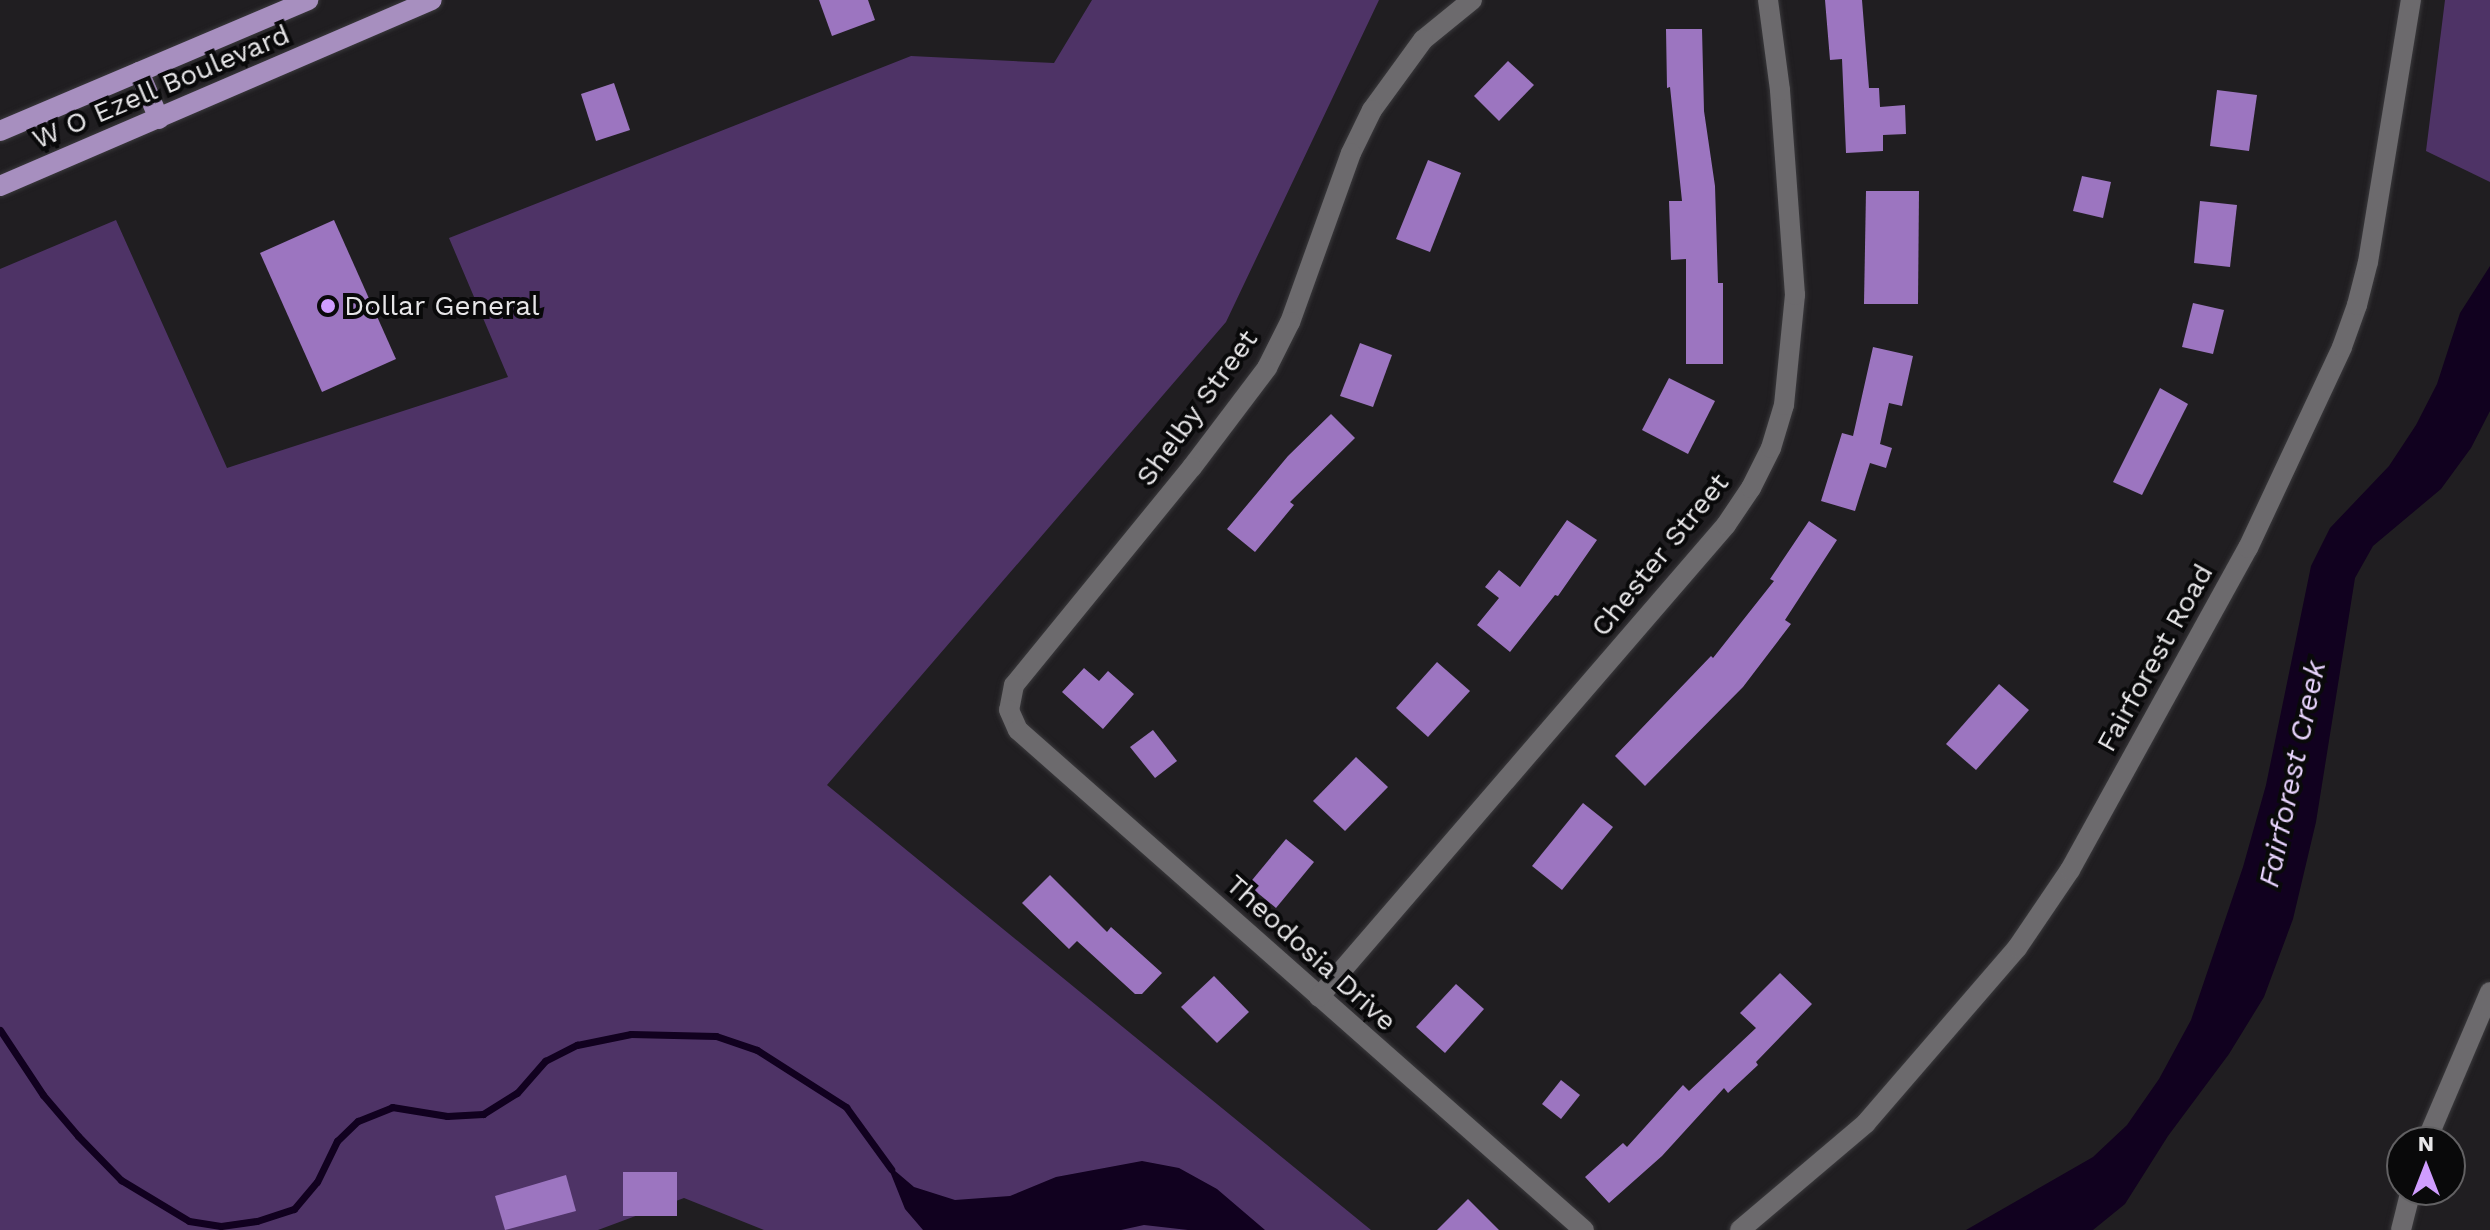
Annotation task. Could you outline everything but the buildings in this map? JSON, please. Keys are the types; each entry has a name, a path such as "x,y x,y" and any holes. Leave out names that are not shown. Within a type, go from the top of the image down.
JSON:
{"main road":[{"name":"W O Ezell Boulevard","path":"0,131 308,0"},
{"name":"W O Ezell Boulevard","path":"0,186 432,0"},
{"path":"139,72 159,119"}],"street":[{"name":"Shelby Street","path":"1009,710 1014,685 1192,467 1267,368 1290,322 1351,153 1372,110 1423,40 1472,0"},
{"name":"Chester Street","path":"1319,997 1726,525 1751,488 1771,448 1784,405 1795,295 1780,90 1768,0"},
{"name":"Fairforest Road","path":"1740,1230 1830,1157 1866,1123 2017,948 2070,870 2248,548 2342,347 2357,305 2368,262 2411,0"},
{"name":"Theodosia Drive","path":"1009,710 1018,730 1584,1230"},
{"path":"2433,1126 2490,992"},
{"path":"2401,1230 2407,1206"}],"shaded area":[{"path":"1092,0 1379,0 1226,322 827,785 1371,1230 764,1230 684,1198 598,1230 0,1230 0,269 116,220 227,468 508,377 449,238 911,56 1054,63"},
{"path":"2445,0 2490,0 2490,182 2426,151"}],"water":[{"path":"2490,266 2490,411 2471,448 2441,489 2373,546 2355,578 2316,822 2293,919 2264,997 2229,1054 2168,1136 2125,1204 2093,1230 1966,1230 2093,1157 2127,1125 2159,1079 2191,1020 2243,867 2266,785 2311,566 2330,528 2389,466 2416,425 2437,384 2460,313"},
{"path":"1142,1161 1179,1168 1217,1189 1265,1230 1188,1230 1144,1225 1121,1230 923,1230 905,1209 887,1164 914,1187 955,1200 1010,1196 1056,1177"}],"waterway":[{"name":"Fairforest Creek","path":"0,1030 43,1095 121,1180 189,1221 221,1226 257,1221 294,1209 317,1182 337,1141 358,1121 392,1107 447,1116 483,1114 517,1093 545,1061 577,1045 631,1034 716,1036 757,1050 846,1107 891,1169"}],"place":[{"name":"Dollar General","path":"328,306"}]}
